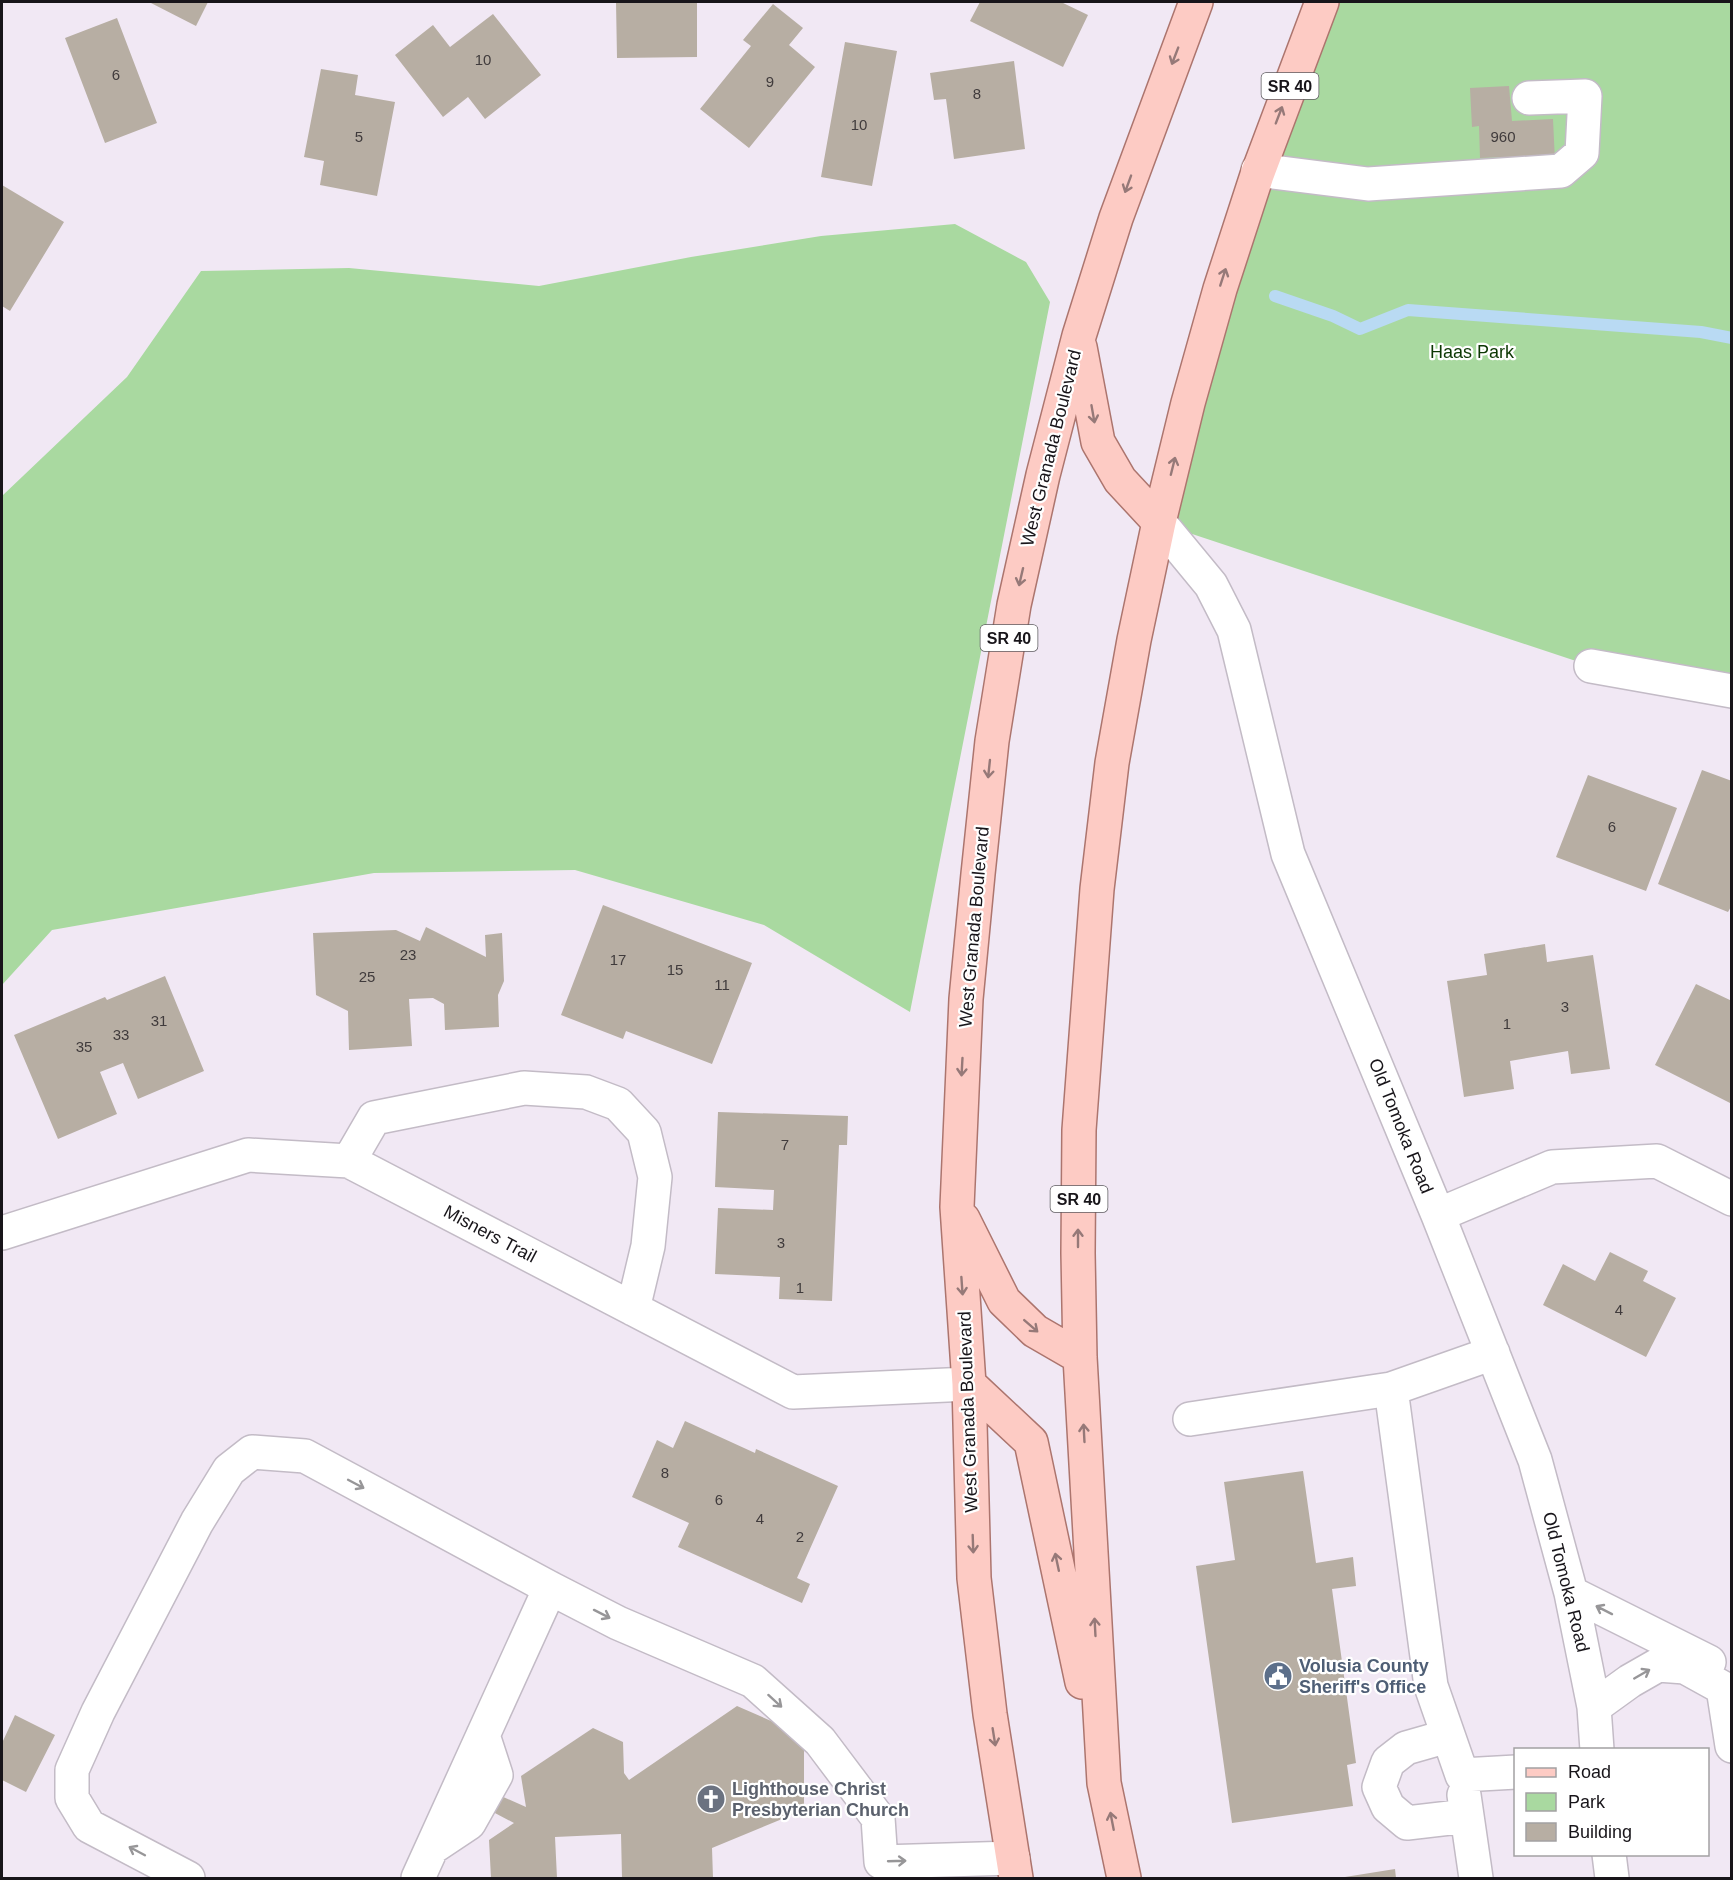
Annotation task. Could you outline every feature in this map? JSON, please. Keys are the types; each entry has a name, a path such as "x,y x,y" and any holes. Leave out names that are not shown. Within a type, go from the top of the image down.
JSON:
{"main road":[{"name":"West Granada Boulevard","path":"1015,1868 990,1714 974,1578 969,1384 957,1207 966,999 993,741 1014,605 1043,475 1078,336 1116,218 1196,2"},
{"name":"SR 40","path":"1124,1878 1104,1783 1080,1357 1079,1130 1097,889 1112,762 1134,640 1159,522 1188,403 1220,289 1258,170 1322,2"},
{"path":"1078,336 1098,442 1120,480 1159,522"},
{"path":"957,1207 1004,1301 1035,1331 1080,1357"},
{"path":"969,1384 1031,1442 1104,1783"}],"street":[{"path":"1258,170 1368,184 1561,171 1582,153 1585,96 1528,98"},
{"name":"Old Tomoka Road","path":"1159,522 1211,585 1234,630 1288,854 1438,1215 1535,1460 1571,1593 1594,1707 1597,1748"},
{"path":"1592,666 1731,691"},
{"path":"349,1161 374,1118 524,1088 586,1092 618,1104 644,1132 655,1177 648,1245 633,1309"},
{"name":"Misners Trail","path":"2,1233 248,1155 349,1161 793,1392 969,1384"},
{"path":"1438,1215 1552,1167 1645,1161 1657,1161 1731,1199"},
{"path":"1190,1419 1391,1389 1493,1353"},
{"path":"1391,1389 1431,1686 1462,1775 1476,1878"},
{"path":"188,1878 89,1826 72,1798 72,1770 98,1712 197,1522 229,1470 252,1452 305,1456 618,1623 753,1681 820,1741 878,1818 881,1862 1015,1868"},
{"path":"418,1878 550,1588"},
{"path":"1571,1593 1731,1674"},
{"path":"1594,1707 1630,1681 1658,1665 1685,1667 1723,1688 1731,1746"},
{"path":"1448,1736 1406,1748 1388,1762 1379,1787 1388,1807 1407,1823 1467,1816"},
{"path":"1462,1775 1514,1772"},
{"path":"1610,1856 1612,1878"}],"green space":[{"name":"Haas Park","path":"1322,2 1731,2 1731,691 1591,666 1159,523"},
{"path":"955,224 1026,262 1050,302 910,1012 764,925 575,870 374,873 52,930 2,985 2,496 127,377 201,271 349,268 539,286 691,257 821,236"}],"building":[{"path":"149,2 208,2 196,26"},
{"path":"616,2 697,2 697,57 617,58"},
{"path":"980,2 1061,2 1088,15 1063,67 970,21"},
{"path":"773,4 803,28 789,45 815,67 749,148 700,109 751,46 743,40"},
{"path":"493,14 541,75 485,119 468,97 443,117 395,55 433,25 450,47"},
{"path":"117,18 157,123 105,143 65,38"},
{"path":"845,42 897,51 872,186 821,177"},
{"path":"1014,61 1025,149 954,159 946,99 934,100 930,73"},
{"path":"321,69 358,75 355,95 395,102 377,196 320,185 324,161 304,157"},
{"path":"1509,86 1512,121 1553,119 1555,161 1502,164 1501,157 1480,158 1479,126 1472,127 1470,88"},
{"path":"2,185 64,222 10,311 2,306"},
{"path":"1702,770 1732,781 1732,905 1728,912 1658,884"},
{"path":"1588,775 1677,808 1646,891 1556,857"},
{"path":"603,905 752,963 712,1064 626,1031 623,1039 561,1015"},
{"path":"426,927 486,957 485,935 502,933 504,981 498,995 499,1027 445,1030 444,1004 433,998 409,999 412,1046 349,1050 348,1011 316,995 313,933 396,930 420,941"},
{"path":"1545,944 1547,962 1593,955 1610,1069 1571,1074 1568,1051 1510,1061 1514,1089 1464,1097 1447,981 1487,975 1484,954"},
{"path":"165,976 204,1071 138,1099 123,1063 100,1072 117,1114 58,1139 14,1035 105,997 107,1000"},
{"path":"1696,984 1732,1001 1732,1104 1655,1065"},
{"path":"718,1112 848,1116 847,1145 839,1145 832,1301 779,1299 780,1277 715,1274 718,1208 773,1210 774,1190 715,1187"},
{"path":"1610,1252 1648,1271 1643,1281 1676,1298 1646,1357 1543,1305 1563,1264 1595,1281"},
{"path":"685,1421 755,1453 756,1449 838,1486 797,1578 810,1584 802,1603 678,1547 689,1523 632,1497 657,1440 673,1448"},
{"name":"Volusia County Sheriff's Office","path":"1303,1471 1316,1563 1353,1557 1356,1586 1332,1589 1356,1763 1347,1765 1353,1806 1232,1823 1196,1566 1235,1560 1224,1482"},
{"name":"Lighthouse Christ Presbyterian Church","path":"737,1706 794,1731 804,1748 804,1810 712,1848 713,1878 622,1878 621,1834 555,1837 557,1878 491,1878 489,1840 514,1823 493,1812 501,1796 526,1807 521,1776 593,1728 623,1742 624,1773 629,1780"},
{"path":"15,1715 55,1735 26,1792 2,1780 2,1743"},
{"path":"1395,1869 1396,1878 1345,1878 1345,1877"}],"waterway":[{"path":"1275,296 1333,316 1360,329 1408,310 1701,332 1732,338"}],"place":[{"name":"Volusia County Sheriff's Office","path":"1278,1676"},
{"name":"Lighthouse Christ Presbyterian Church","path":"711,1799"}]}
